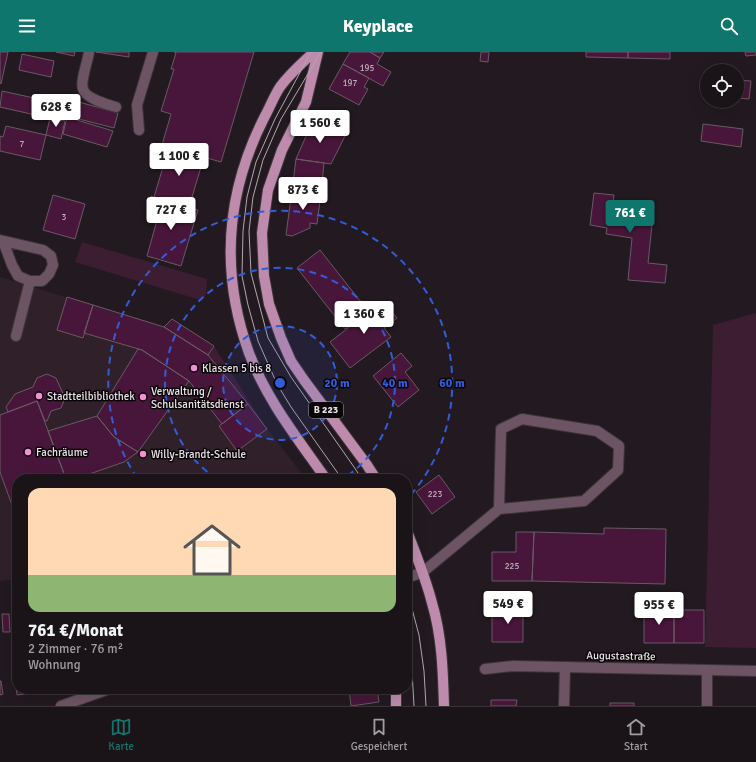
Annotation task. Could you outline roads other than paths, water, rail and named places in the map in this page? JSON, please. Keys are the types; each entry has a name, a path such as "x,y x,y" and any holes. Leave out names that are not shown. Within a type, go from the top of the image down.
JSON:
{"main road":[{"path":"314,52 280,86 253,139 239,182 230,231 231,280 240,326 255,366 269,396 323,474"},
{"name":"B 223","path":"318,52 306,102 282,150 268,190 262,233 264,276 269,304 291,361 373,474"},
{"path":"412,544 433,604 440,642 444,706"},
{"path":"396,694 396,706"}],"street":[{"path":"89,52 83,89 86,94 103,104 116,107"},
{"path":"139,130 137,105 153,52"},
{"path":"2,241 43,250 51,256 53,265 50,274 42,280 30,281 18,276 2,241"},
{"path":"16,336 30,281"},
{"path":"412,576 423,572 498,509 584,501 618,470 619,446 597,431 522,419 501,429 498,509"},
{"name":"Augustastraße","path":"485,669 514,666 756,671"},
{"path":"564,706 565,667"},
{"path":"707,706 708,670"},
{"path":"60,706 95,694"}],"tram line":[{"path":"311,52 275,119 256,162 247,197 243,231 242,276 258,341 277,384 291,407 338,474"},
{"path":"321,52 281,119 263,160 253,197 249,231 251,273 268,338 291,377 359,474"},
{"path":"412,609 419,635 424,671 426,706"},
{"path":"412,671 414,706"}],"place":[{"name":"Klassen 5 bis 8","path":"194,368"},
{"name":"Stadtteilbibliothek","path":"39,396"},
{"name":"Verwaltung / Schulsanitätsdienst","path":"143,397"},
{"name":"Fachräume","path":"28,452"},
{"name":"Willy-Brandt-Schule","path":"143,454"}]}
